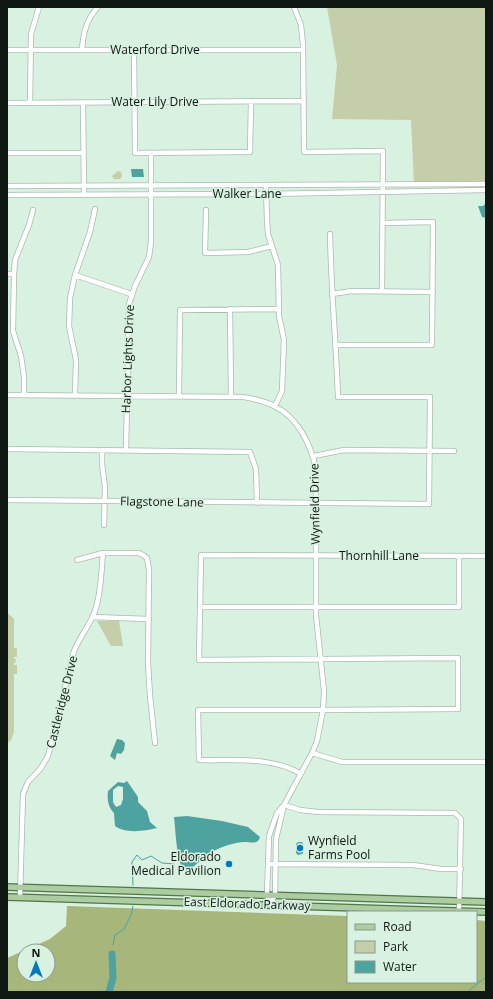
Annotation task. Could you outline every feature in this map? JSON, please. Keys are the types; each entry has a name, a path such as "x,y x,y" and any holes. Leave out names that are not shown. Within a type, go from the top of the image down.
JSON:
{"main road":[{"name":"East Eldorado Parkway","path":"7,887 486,902"},
{"name":"East Eldorado Parkway","path":"7,897 459,911"}],"street":[{"path":"30,103 30,50 38,7"},
{"path":"82,50 82,36 86,24 92,13 98,7"},
{"path":"294,7 301,25 303,50 304,152 383,151 382,291"},
{"name":"Waterford Drive","path":"7,50 303,50"},
{"path":"134,51 135,153 250,152 251,101"},
{"name":"Water Lily Drive","path":"7,103 304,101"},
{"path":"82,103 84,193"},
{"path":"7,153 83,153"},
{"name":"Harbor Lights Drive","path":"126,450 129,304 131,294 149,257 151,242 152,190 151,153"},
{"path":"383,188 414,184 486,184"},
{"path":"465,184 465,191"},
{"name":"Walker Lane","path":"7,195 44,194 56,192 114,194 188,186 292,188 302,185 465,191 486,190"},
{"name":"Walker Lane","path":"7,186 84,186 266,194 347,193 383,188"},
{"path":"266,187 268,234 278,265 279,316 284,340 282,391 275,406"},
{"path":"75,396 76,360 68,316 75,275 90,232 95,209"},
{"path":"24,395 24,377 21,356 13,331 14,274 15,260 29,225 33,210"},
{"path":"206,210 205,253 248,252 272,246"},
{"path":"336,345 432,345 433,222 382,223"},
{"path":"330,234 338,397 430,397 430,451"},
{"path":"7,274 14,274"},
{"path":"75,275 131,294"},
{"path":"332,294 352,291 433,292"},
{"path":"230,309 231,397"},
{"path":"179,396 180,310 279,309"},
{"name":"Wynfield Drive","path":"7,395 231,397 258,400 275,406 285,414 297,426 307,440 314,456 316,469 316,607 317,632 324,691 323,710 317,741 284,805 276,839 275,895 270,905"},
{"path":"7,448 250,452 256,469 257,503"},
{"path":"102,450 105,487 104,524"},
{"path":"314,456 344,450 454,451"},
{"name":"Flagstone Lane","path":"7,500 429,504 430,451"},
{"path":"77,560 103,553 139,554 147,558 149,570 149,683 155,743"},
{"name":"Castleridge Drive","path":"20,897 23,794 28,782 41,768 48,756 74,652 79,639 92,617 97,599 103,553"},
{"name":"Thornhill Lane","path":"200,608 201,556 486,556"},
{"path":"301,774 292,768 271,762 199,760 198,710 458,709 458,658 199,660 200,608 459,607 459,556"},
{"path":"92,617 149,619"},
{"path":"312,753 342,762 486,762"},
{"path":"284,805 300,810 318,812 455,813 461,819 459,911"},
{"name":"Wynfield Drive","path":"270,905 267,894 269,836 276,813 284,805"},
{"path":"268,864 413,865 441,869 461,869"}],"green space":[{"path":"327,7 486,7 486,183 414,184 411,120 332,119 337,65"},
{"path":"118,171 121,172 122,176 120,179 114,179 112,176"},
{"path":"7,612 14,619 14,648 17,648 17,657 14,657 14,659 16,659 14,665 17,665 17,674 14,674 14,732 11,740 7,744"},
{"path":"97,621 119,621 123,646 111,646"},
{"path":"67,906 347,916 347,983 477,983 477,920 486,921 486,992 7,992 7,958 16,954 16,983 56,983 56,943 41,943 50,939 66,926"}],"water":[{"path":"131,169 143,169 144,177 132,177"},
{"path":"486,203 486,218 482,217 478,206 483,206"},
{"path":"117,739 122,740 125,743 124,750 121,754 117,753 115,760 110,756"},
{"path":"127,781 138,797 138,802 147,811 150,822 157,828 141,831 130,831 119,829 115,826 114,813 108,803 108,791 118,782 124,783","holes":["118,786 123,787 123,799 121,805 116,807 113,802 113,790"]},
{"path":"187,816 222,821 248,827 260,837 256,842 238,843 218,849 207,855 187,872 183,871 178,851 174,817"},
{"name":"Wynfield Farms Pool","path":"298,842 302,842 303,844 303,853 298,855 296,853 296,844"}],"waterway":[{"path":"133,885 132,862 137,855 142,860 151,856 162,863 174,864"},
{"path":"113,945 115,935 124,929 131,915 133,906"},
{"path":"109,992 113,978 112,954"},
{"path":"467,992 486,977"}],"place":[{"name":"Wynfield Farms Pool","path":"300,848"},
{"name":"Eldorado Medical Pavilion","path":"229,864"}]}
